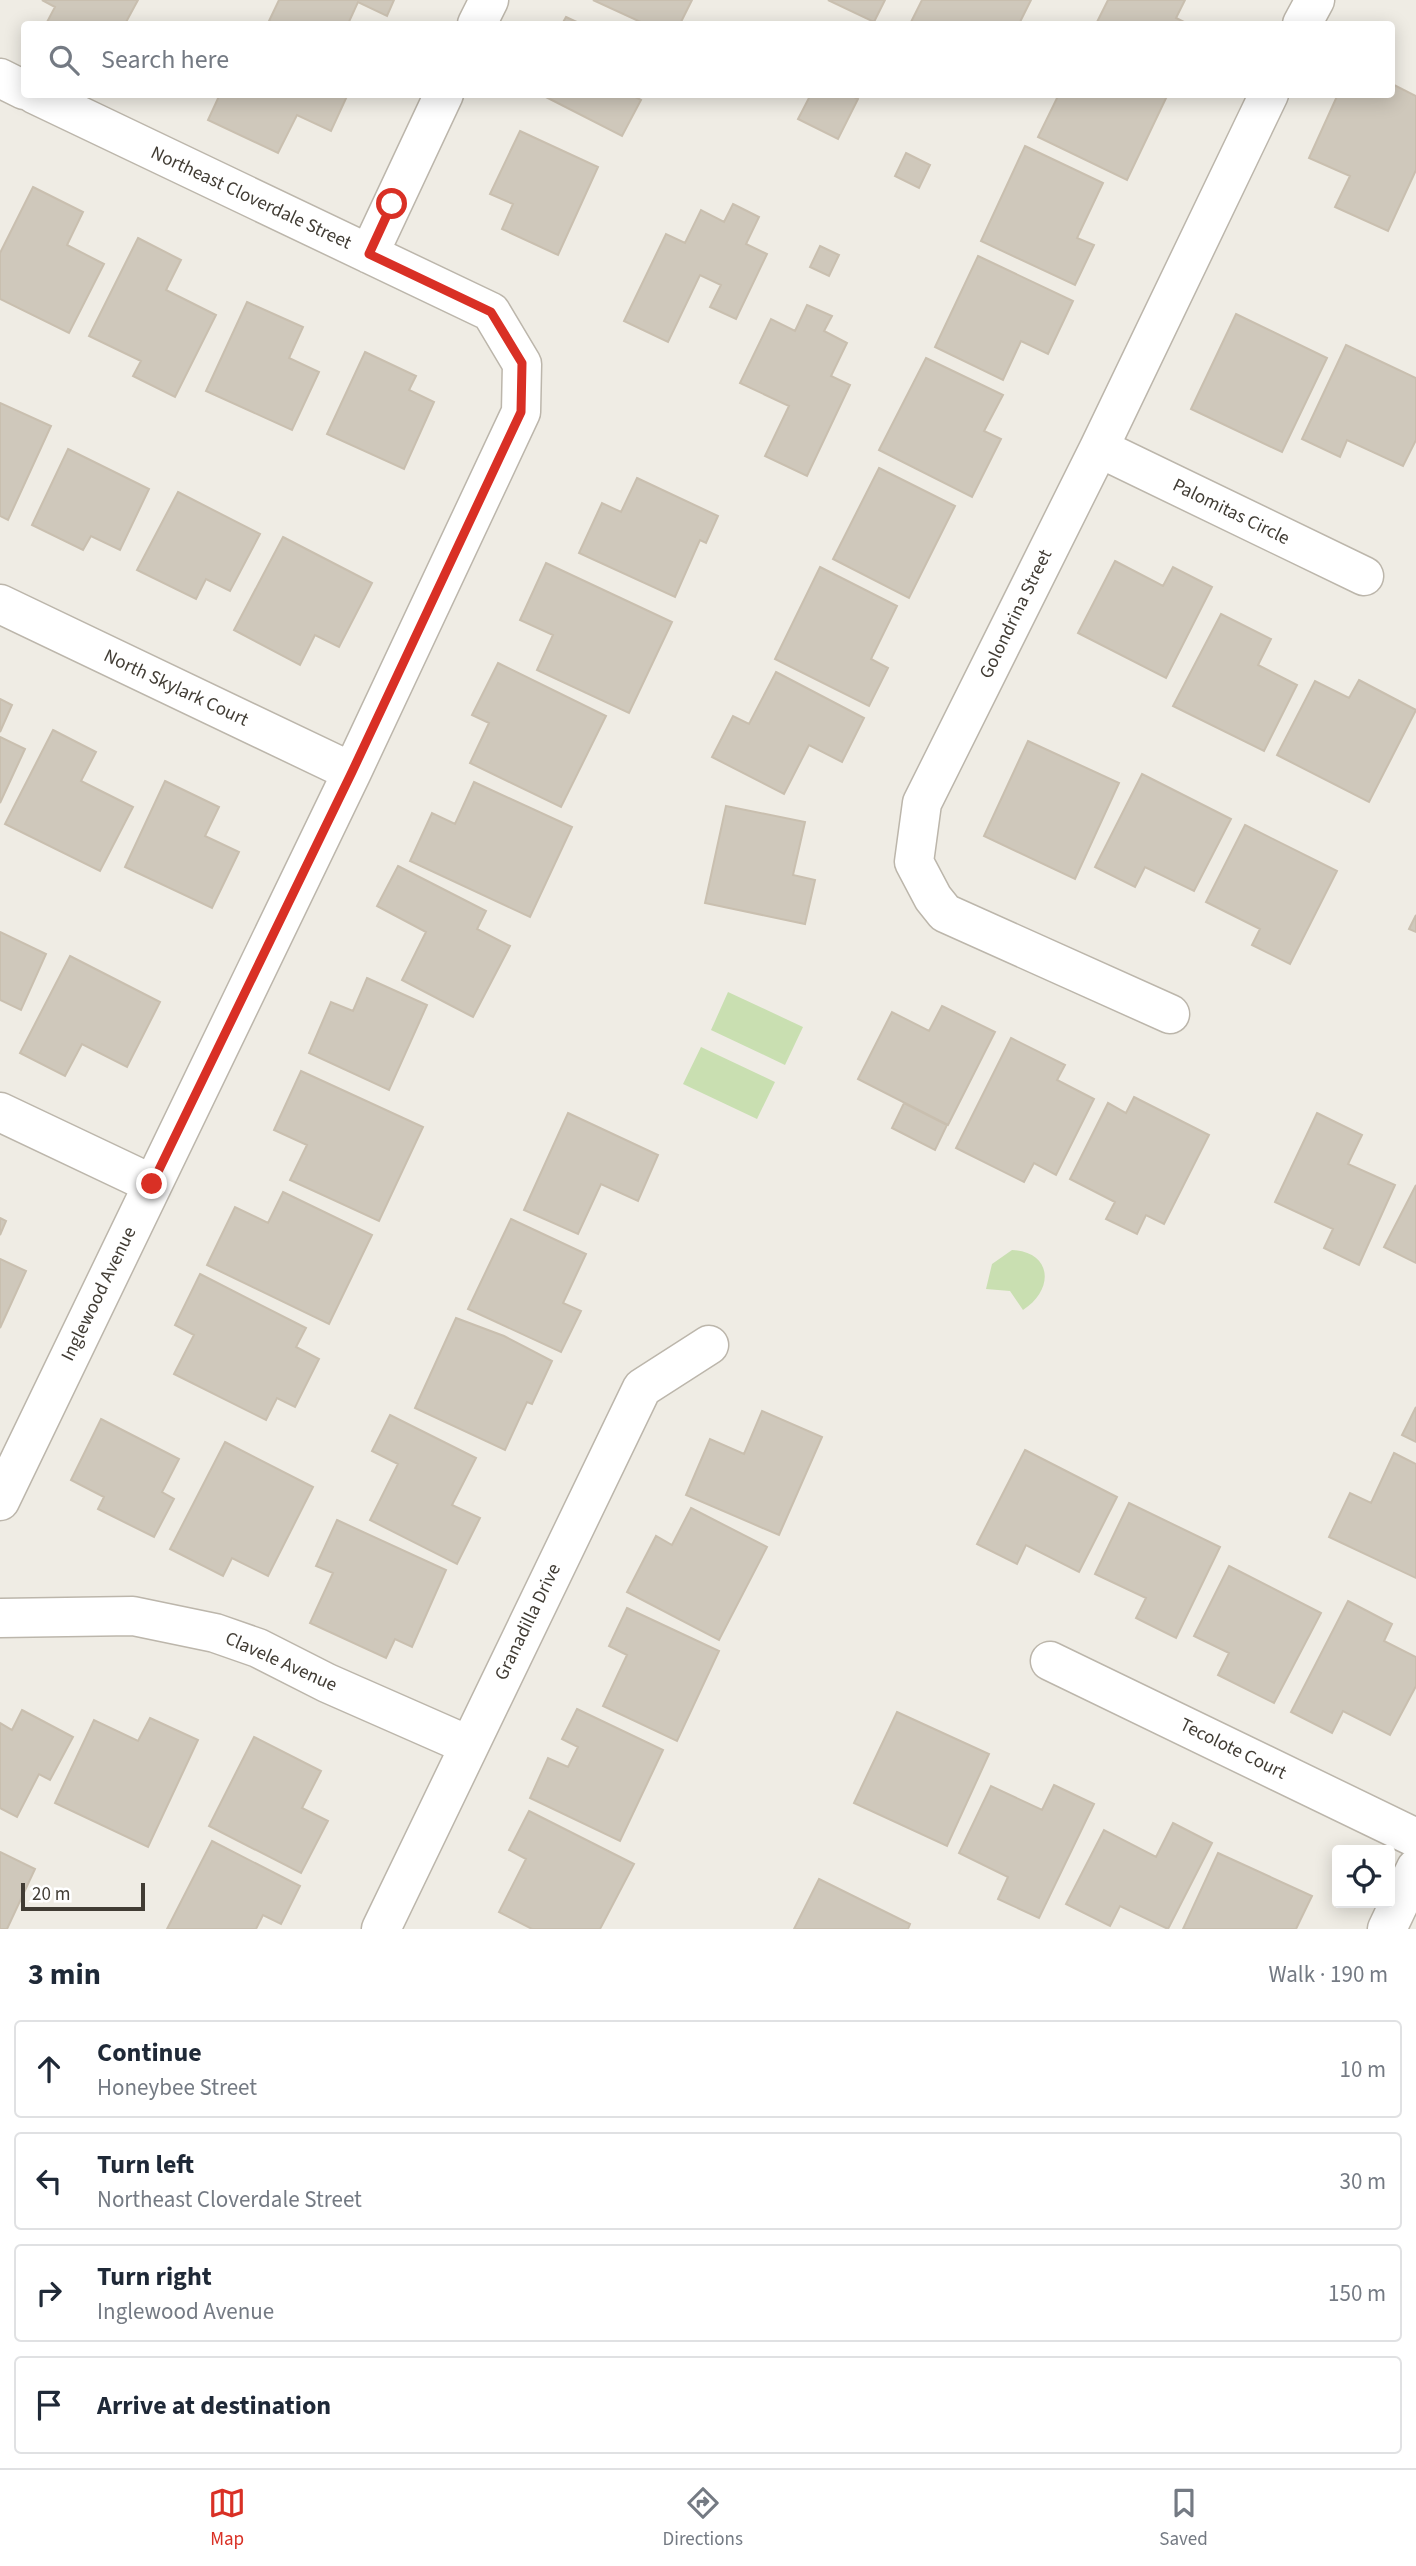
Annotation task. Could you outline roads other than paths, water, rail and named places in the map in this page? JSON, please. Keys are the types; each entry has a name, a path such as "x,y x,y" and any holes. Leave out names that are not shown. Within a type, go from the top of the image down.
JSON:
{"street":[{"path":"478,21 489,0"},
{"path":"1304,21 1315,0"},
{"path":"0,78 21,88"},
{"name":"Northeast Cloverdale Street","path":"42,98 491,312 522,363"},
{"path":"369,254 442,98"},
{"name":"Golondrina Street","path":"1170,1014 945,913 933,898 914,862 922,803 1099,448 1267,98"},
{"name":"Inglewood Avenue","path":"0,1501 352,772 521,412 522,363"},
{"name":"Palomitas Circle","path":"1099,448 1364,576"},
{"name":"North Skylark Court","path":"0,604 352,772"},
{"path":"0,1112 152,1184"},
{"name":"Granadilla Drive","path":"380,1929 642,1388 709,1345"},
{"name":"Clavele Avenue","path":"0,1618 133,1616 215,1633 258,1648 327,1683 468,1745"},
{"name":"Tecolote Court","path":"1049,1661 1416,1838"},
{"path":"1387,1929 1416,1868"}]}
